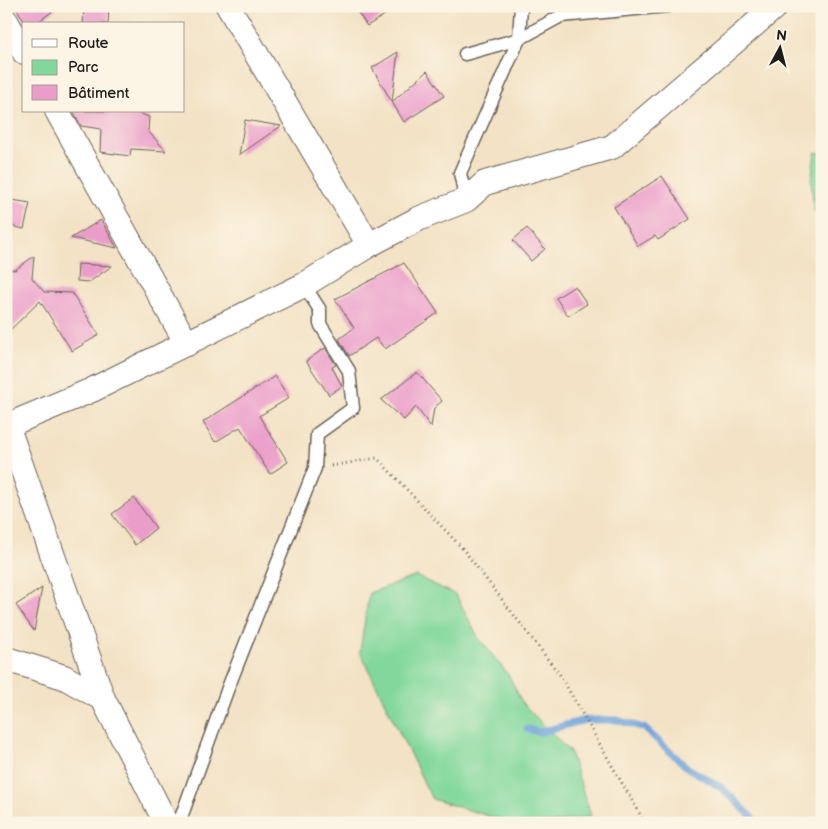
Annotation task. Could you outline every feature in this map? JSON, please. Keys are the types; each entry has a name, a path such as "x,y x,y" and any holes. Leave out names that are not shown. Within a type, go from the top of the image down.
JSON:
{"street":[{"path":"228,6 369,245"},
{"path":"166,823 103,699 7,425 92,390 304,285 369,245 418,219 466,200 485,183 612,147 766,7"},
{"path":"6,21 22,49"},
{"path":"58,112 187,344"},
{"path":"6,659 64,677 103,699"}],"lane":[{"path":"466,200 460,173 519,39 521,6"},
{"path":"465,54 519,39 561,16 668,6"},
{"path":"179,823 228,688 315,468 317,434 353,408 349,372 320,324 320,310 304,285"}],"path":[{"path":"315,468 377,458 463,549 560,675 645,823"}],"green space":[{"path":"822,152 822,222 814,209 811,181 815,153"},
{"path":"416,576 456,595 478,637 509,676 523,704 570,752 591,816 554,823 512,823 432,799 360,652 369,593"}],"building":[{"path":"15,6 60,6 38,22 25,22"},
{"path":"84,6 109,6 108,22 83,22"},
{"path":"354,6 399,6 367,26"},
{"path":"398,52 392,102 372,68"},
{"path":"427,71 444,96 404,122 392,102"},
{"path":"74,112 136,112 149,117 148,131 166,151 131,149 130,156 100,152 101,129 81,126"},
{"path":"245,120 281,126 239,155"},
{"path":"662,176 690,219 658,240 655,236 638,246 614,207"},
{"path":"6,199 30,203 24,229 6,225"},
{"path":"101,220 117,248 71,238"},
{"path":"527,228 545,249 531,261 513,240"},
{"path":"34,256 32,278 44,292 72,293 99,335 72,351 40,301 6,334 6,269 15,270"},
{"path":"404,263 438,313 385,349 376,338 349,356 339,339 354,328 335,299"},
{"path":"78,264 112,266 89,282 77,281"},
{"path":"575,286 587,304 568,316 556,298"},
{"path":"325,348 336,365 332,367 342,386 329,395 306,361"},
{"path":"417,372 442,401 434,408 431,427 416,407 404,420 381,400"},
{"path":"275,376 289,398 259,416 288,462 270,474 240,427 215,442 203,422"},
{"path":"134,498 156,528 135,545 112,514"},
{"path":"42,588 34,631 16,605"}],"waterway":[{"path":"527,729 540,732 585,720 617,720 644,728 688,768 722,788 756,821 765,823"}]}
